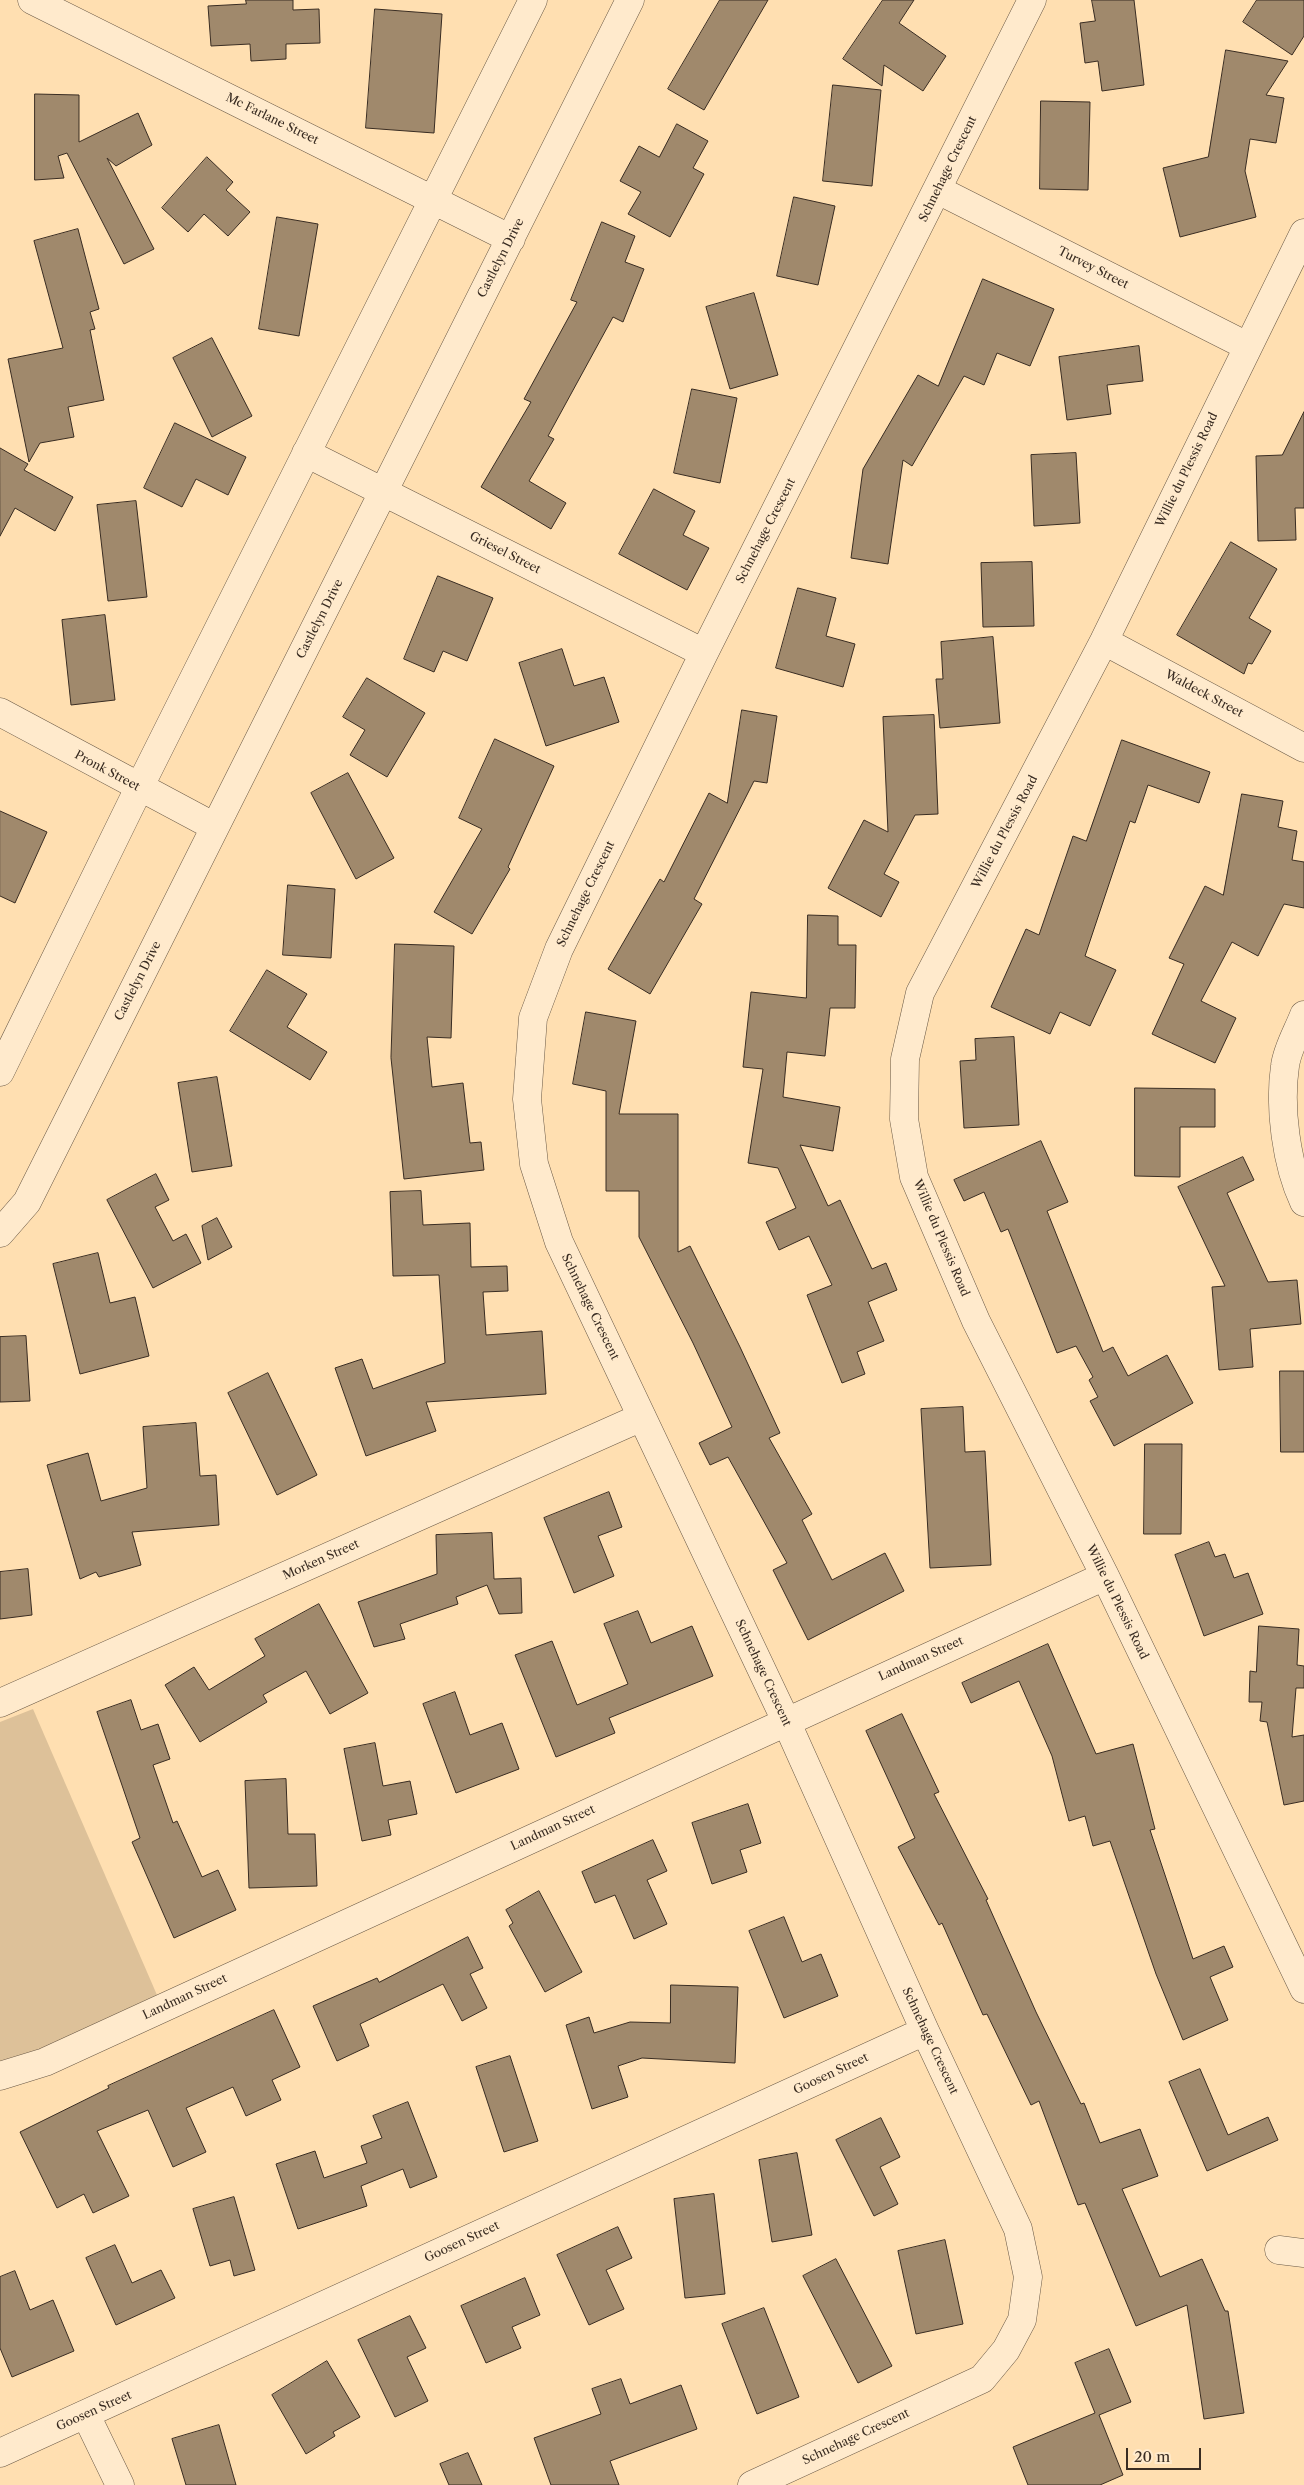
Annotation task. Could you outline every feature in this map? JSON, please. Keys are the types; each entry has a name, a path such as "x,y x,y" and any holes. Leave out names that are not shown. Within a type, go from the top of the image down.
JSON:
{"street":[{"name":"Mc Farlane Street","path":"32,0 510,239"},
{"path":"0,1072 139,788 533,0"},
{"name":"Castlelyn Drive","path":"0,1233 27,1202 630,0"},
{"name":"Schnehage Crescent","path":"752,2485 982,2378 1006,2350 1022,2320 1028,2277 1018,2229 925,2030 786,1721 558,1242 534,1164 526,1099 533,1018 559,949 704,653 1032,0"},
{"name":"Turvey Street","path":"938,190 1247,346"},
{"name":"Willie du Plessis Road","path":"1304,232 1104,641 920,993 905,1059 904,1118 914,1177 976,1321 1105,1576 1304,1989"},
{"name":"Griesel Street","path":"306,453 704,653"},
{"name":"Waldeck Street","path":"1104,641 1304,748"},
{"name":"Pronk Street","path":"0,712 215,827"},
{"path":"1304,1015 1285,1064 1284,1130 1298,1190 1304,1202"},
{"name":"Morken Street","path":"0,1703 642,1416"},
{"name":"Landman Street","path":"0,2076 45,2062 1105,1576"},
{"name":"Goosen Street","path":"0,2453 925,2030"},
{"path":"86,2414 120,2485"}],"shaded area":[{"path":"33,1709 157,1995 38,2051 0,2063 0,1722"}],"building":[{"path":"246,0 293,0 293,10 319,9 320,43 286,44 286,59 251,61 250,44 211,46 208,6 246,4"},
{"path":"720,0 768,0 704,110 668,89"},
{"path":"883,0 914,0 899,23 946,56 923,91 884,65 882,86 843,59"},
{"path":"1092,0 1134,0 1144,85 1102,91 1098,61 1085,63 1080,23 1095,21"},
{"path":"1257,0 1304,0 1304,36 1292,55 1243,22"},
{"path":"375,9 442,14 434,133 366,128"},
{"path":"1226,50 1288,61 1266,95 1284,98 1276,143 1250,139 1245,171 1256,217 1180,237 1163,168 1208,157"},
{"path":"833,85 881,90 872,186 823,181"},
{"path":"35,94 79,95 79,142 138,113 152,145 116,166 107,158 154,249 124,264 67,153 58,156 64,178 35,180"},
{"path":"1041,101 1090,102 1088,190 1040,189"},
{"path":"677,124 708,141 693,168 704,174 670,237 628,214 641,192 620,181 639,146 659,157"},
{"path":"207,157 233,182 226,190 250,212 228,236 204,214 188,232 162,208"},
{"path":"794,197 835,206 818,285 777,276"},
{"path":"277,217 318,224 299,336 259,329"},
{"path":"602,222 635,236 625,262 644,269 623,322 613,317 548,436 554,439 529,481 566,503 551,529 481,487 531,402 524,399 577,302 571,300"},
{"path":"78,229 99,309 90,312 95,329 90,330 104,400 68,407 74,437 40,443 29,462 8,359 63,348 34,241"},
{"path":"983,279 1054,309 1030,366 997,353 984,385 964,376 912,466 903,460 888,564 851,558 863,469 918,375 938,386"},
{"path":"754,293 778,375 730,389 706,307"},
{"path":"212,338 252,416 212,437 173,358"},
{"path":"1139,346 1143,381 1107,385 1111,414 1067,420 1059,357"},
{"path":"692,389 737,398 720,483 674,473"},
{"path":"1304,412 1304,508 1295,508 1296,540 1258,541 1256,456 1282,455"},
{"path":"175,423 246,457 228,495 196,479 182,507 144,488"},
{"path":"0,448 28,464 24,470 73,497 55,531 15,508 0,536"},
{"path":"1076,453 1080,523 1034,526 1031,455"},
{"path":"654,489 695,511 683,535 709,548 687,590 619,554"},
{"path":"136,501 147,597 108,601 97,505"},
{"path":"1231,542 1277,569 1249,618 1271,631 1252,664 1248,663 1244,674 1177,635"},
{"path":"1032,562 1034,626 983,627 981,563"},
{"path":"438,576 493,598 467,661 443,651 434,672 404,659"},
{"path":"798,588 836,598 826,636 855,644 843,687 776,668"},
{"path":"105,615 115,700 71,705 62,620"},
{"path":"993,637 1000,723 940,728 936,679 943,679 941,642"},
{"path":"562,649 574,686 604,677 619,722 546,746 519,663"},
{"path":"367,678 425,713 387,777 350,755 365,730 343,717"},
{"path":"742,710 777,716 767,783 754,781 694,899 702,904 650,994 608,969 660,879 664,882 709,793 727,803"},
{"path":"934,715 938,814 915,815 884,874 899,882 881,917 828,888 864,820 888,832 883,717"},
{"path":"495,739 554,766 508,867 510,869 472,934 434,912 482,829 459,818"},
{"path":"1122,740 1210,772 1199,803 1148,785 1135,823 1130,821 1085,956 1116,970 1090,1026 1060,1012 1050,1034 991,1007 1026,929 1039,935 1073,836 1086,841"},
{"path":"348,773 394,858 356,879 311,793"},
{"path":"1242,794 1283,801 1278,827 1297,831 1292,860 1304,862 1304,908 1284,904 1258,956 1232,942 1201,1001 1236,1018 1215,1063 1152,1034 1184,964 1169,958 1205,886 1223,895"},
{"path":"0,811 47,832 15,903 0,896"},
{"path":"288,885 335,889 331,958 283,955"},
{"path":"808,915 838,916 838,945 856,945 855,1008 830,1008 825,1056 787,1052 783,1097 840,1107 833,1151 800,1145 828,1206 840,1200 872,1269 886,1263 897,1290 868,1302 884,1341 857,1352 865,1374 842,1383 807,1295 832,1285 809,1236 779,1250 766,1222 796,1208 778,1168 748,1163 763,1069 743,1067 751,992 806,998"},
{"path":"395,944 454,946 451,1038 427,1037 432,1087 463,1083 470,1143 481,1142 484,1170 404,1179 391,1058"},
{"path":"267,970 307,994 287,1027 327,1052 310,1080 230,1031"},
{"path":"586,1012 636,1021 619,1114 678,1114 678,1252 690,1246 740,1347 780,1433 769,1438 812,1514 802,1520 832,1580 885,1553 904,1591 808,1640 773,1570 787,1563 728,1457 710,1465 699,1443 732,1427 693,1343 639,1237 639,1191 606,1191 606,1091 573,1084"},
{"path":"1014,1037 1019,1125 964,1128 960,1061 976,1060 975,1039"},
{"path":"217,1077 232,1166 192,1172 178,1083"},
{"path":"1135,1088 1215,1089 1215,1127 1180,1127 1180,1177 1135,1176"},
{"path":"1041,1141 1068,1202 1047,1211 1103,1352 1113,1347 1128,1376 1167,1355 1193,1403 1114,1446 1090,1401 1098,1397 1089,1380 1093,1377 1076,1346 1057,1353 1008,1229 1001,1232 984,1192 964,1201 954,1180"},
{"path":"1243,1157 1254,1180 1227,1193 1268,1282 1297,1280 1301,1324 1250,1329 1253,1367 1219,1370 1212,1287 1225,1286 1178,1187"},
{"path":"156,1174 169,1200 155,1207 173,1241 186,1234 201,1263 153,1288 107,1200"},
{"path":"421,1191 423,1225 470,1223 471,1267 507,1266 508,1291 483,1292 486,1335 542,1331 546,1394 426,1402 436,1431 366,1456 335,1368 362,1359 373,1389 445,1363 439,1275 393,1276 390,1192"},
{"path":"217,1218 232,1247 208,1260 202,1226"},
{"path":"98,1253 110,1303 135,1297 149,1356 80,1374 53,1264"},
{"path":"26,1336 30,1401 0,1402 0,1337"},
{"path":"1280,1371 1304,1371 1304,1452 1281,1452"},
{"path":"268,1373 317,1475 277,1495 228,1393"},
{"path":"963,1407 965,1452 985,1451 991,1565 930,1568 921,1409"},
{"path":"196,1423 200,1476 216,1475 219,1525 132,1532 141,1565 99,1577 96,1572 80,1579 47,1465 88,1453 101,1501 147,1488 143,1427"},
{"path":"1145,1444 1182,1444 1181,1534 1144,1534"},
{"path":"609,1492 622,1527 598,1536 614,1576 574,1593 544,1518"},
{"path":"492,1533 494,1579 521,1578 522,1613 499,1614 487,1585 456,1597 458,1604 400,1624 405,1639 374,1647 358,1602 437,1574 436,1535"},
{"path":"1209,1542 1215,1557 1225,1554 1234,1578 1248,1573 1263,1614 1204,1636 1175,1555"},
{"path":"28,1569 32,1615 0,1619 0,1572"},
{"path":"319,1604 368,1693 330,1714 306,1671 263,1695 267,1702 200,1742 165,1685 194,1667 209,1690 265,1656 255,1639"},
{"path":"638,1611 651,1643 692,1626 713,1676 609,1718 615,1733 556,1757 515,1655 552,1641 577,1705 628,1684 604,1624"},
{"path":"1259,1626 1299,1629 1297,1665 1304,1666 1304,1688 1296,1688 1292,1737 1304,1735 1304,1801 1284,1805 1267,1722 1260,1721 1262,1702 1249,1702 1250,1671 1256,1672"},
{"path":"1048,1644 1096,1754 1133,1744 1155,1829 1150,1830 1193,1959 1224,1946 1233,1967 1210,1977 1228,2020 1183,2040 1156,1974 1110,1841 1093,1846 1085,1816 1069,1821 1052,1756 1019,1681 971,1703 962,1683"},
{"path":"455,1692 470,1735 502,1723 519,1769 456,1793 423,1704"},
{"path":"131,1700 141,1730 158,1724 170,1759 153,1765 173,1823 177,1821 202,1877 218,1870 236,1910 174,1938 132,1842 140,1838 97,1712"},
{"path":"902,1714 939,1792 934,1794 988,1899 986,1900 1036,2012 1081,2104 1084,2103 1100,2143 1140,2129 1158,2176 1122,2189 1160,2277 1202,2259 1225,2311 1228,2311 1244,2413 1204,2419 1187,2305 1136,2326 1085,2203 1078,2205 1039,2101 1031,2105 987,2014 983,2015 942,1923 939,1925 898,1847 915,1838 866,1731"},
{"path":"375,1743 383,1786 410,1781 417,1814 388,1820 391,1835 362,1841 344,1749"},
{"path":"286,1779 288,1834 315,1834 317,1886 249,1888 245,1781"},
{"path":"748,1804 761,1843 740,1850 747,1872 712,1884 692,1823"},
{"path":"653,1840 667,1871 647,1880 667,1924 634,1939 615,1895 595,1903 582,1872"},
{"path":"539,1891 582,1972 545,1992 509,1926 513,1923 506,1910"},
{"path":"784,1917 802,1962 821,1954 838,1996 784,2018 749,1931"},
{"path":"468,1937 483,1968 470,1974 487,2008 462,2021 443,1984 360,2024 369,2046 337,2061 313,2006 377,1978 379,1982"},
{"path":"671,1985 738,1987 735,2063 642,2058 618,2066 628,2097 592,2109 566,2025 589,2017 594,2033 630,2022 670,2023"},
{"path":"274,2010 300,2067 272,2080 281,2100 246,2116 233,2087 186,2108 206,2152 173,2167 148,2110 97,2131 129,2196 93,2213 84,2194 57,2208 20,2132 109,2088 108,2086"},
{"path":"510,2056 538,2141 504,2152 476,2067"},
{"path":"1200,2069 1228,2135 1268,2117 1278,2140 1207,2171 1169,2082"},
{"path":"408,2102 437,2177 410,2188 403,2169 361,2186 367,2206 298,2229 276,2164 315,2151 324,2178 367,2163 361,2146 382,2138 373,2116"},
{"path":"881,2118 900,2157 880,2167 898,2204 874,2216 836,2140"},
{"path":"797,2153 812,2235 772,2242 759,2160"},
{"path":"714,2194 725,2294 685,2298 674,2199"},
{"path":"234,2197 255,2270 234,2276 230,2260 210,2266 193,2209"},
{"path":"618,2227 632,2258 606,2270 624,2309 589,2325 557,2255"},
{"path":"945,2240 963,2324 916,2334 898,2251"},
{"path":"115,2245 132,2283 161,2270 175,2298 116,2325 86,2258"},
{"path":"836,2259 892,2366 858,2383 803,2276"},
{"path":"15,2271 30,2310 53,2300 74,2351 12,2377 0,2348 0,2277"},
{"path":"525,2278 540,2315 512,2327 521,2348 486,2363 461,2306"},
{"path":"764,2308 799,2397 757,2414 722,2324"},
{"path":"410,2316 426,2348 407,2357 428,2401 395,2417 358,2340"},
{"path":"1109,2349 1131,2402 1099,2415 1123,2475 1100,2485 1028,2485 1013,2447 1095,2413 1075,2363"},
{"path":"327,2361 360,2417 333,2432 335,2436 306,2454 272,2395"},
{"path":"621,2379 630,2404 681,2385 697,2429 610,2461 619,2485 551,2485 534,2438 601,2414 592,2389"},
{"path":"219,2425 236,2485 186,2485 172,2439"},
{"path":"468,2453 482,2485 449,2485 440,2464"}]}
